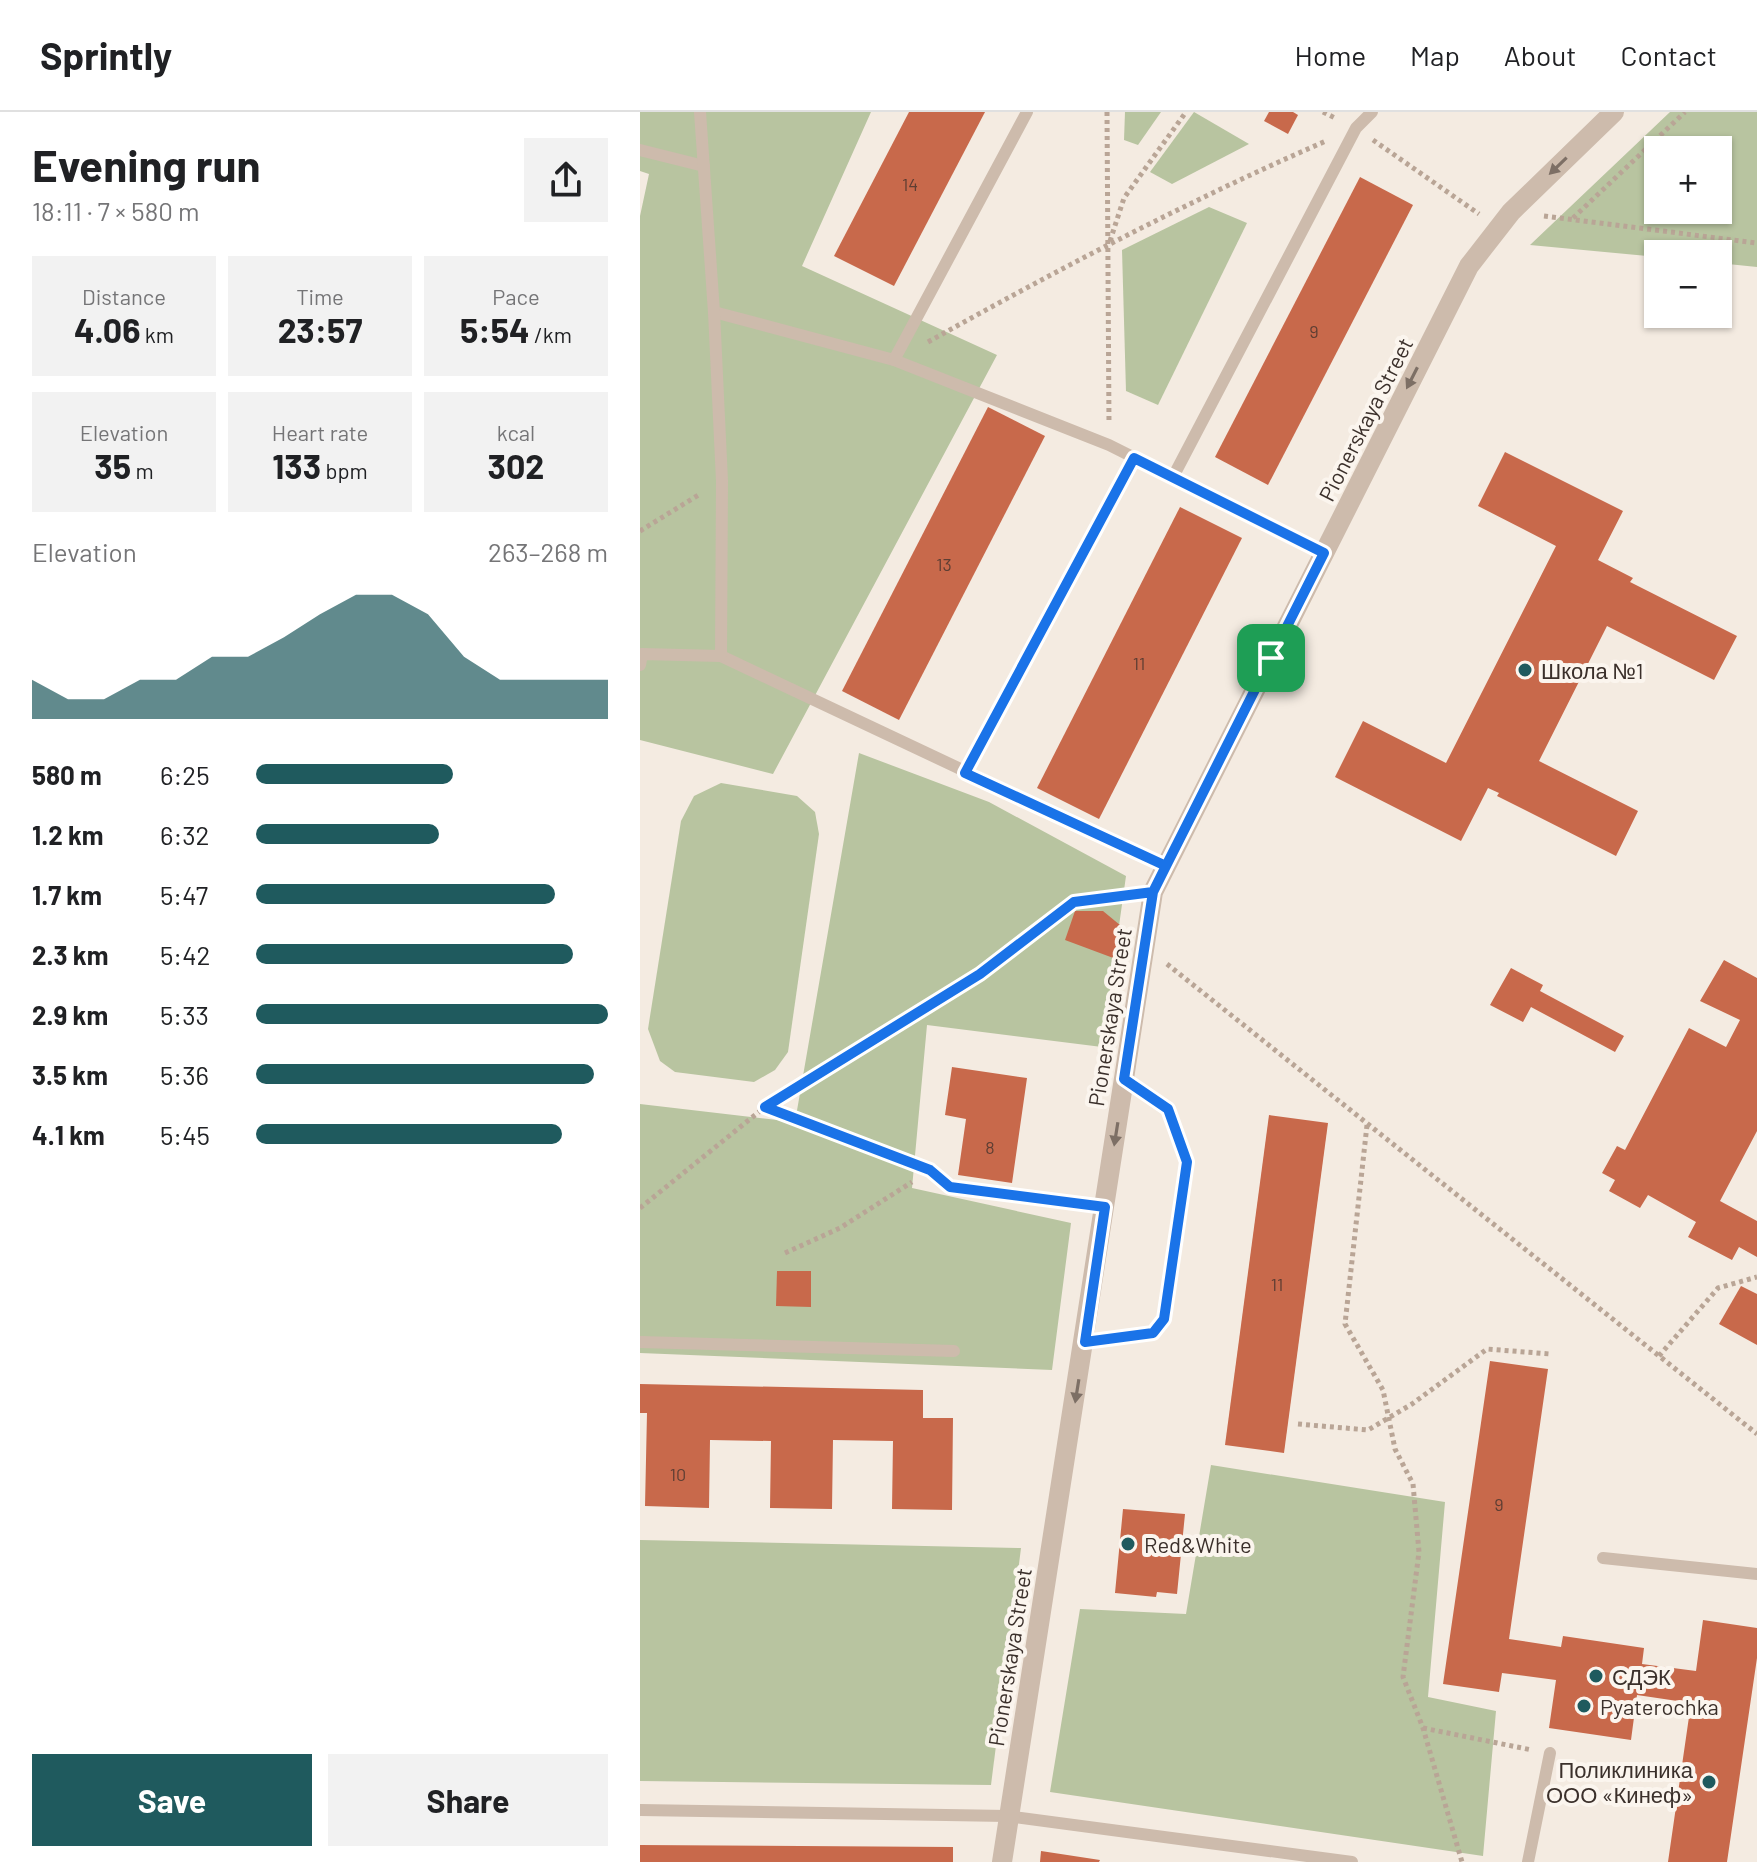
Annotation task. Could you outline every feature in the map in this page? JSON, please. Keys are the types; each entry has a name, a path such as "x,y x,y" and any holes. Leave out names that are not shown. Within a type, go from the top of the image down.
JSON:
{"street":[{"name":"Pionerskaya Street","path":"1002,1862 1153,892 1469,266 1504,220 1614,112"}],"lane":[{"path":"700,112 722,481 721,656"},
{"path":"894,360 1027,112"},
{"path":"1173,477 1356,128 1372,112"},
{"path":"640,150 704,166"},
{"path":"714,312 894,360 1109,445 1324,553"},
{"path":"965,773 1134,458"},
{"path":"641,658 721,656 1166,866"},
{"path":"1085,1342 1153,1333 1164,1319 1187,1162 1168,1109 1124,1079"},
{"path":"930,1170 950,1187 1105,1207"},
{"path":"640,1342 954,1351"},
{"path":"1603,1558 1757,1574"},
{"path":"1528,1862 1550,1753"},
{"path":"640,1810 1007,1816 1352,1862"}],"path":[{"path":"1107,112 1109,445"},
{"path":"1108,247 1124,198 1186,112"},
{"path":"1572,219 1685,112"},
{"path":"894,360 999,302 1275,163 1356,128 1504,220 1572,219 1757,243"},
{"path":"640,531 722,481"},
{"path":"640,1208 765,1107 980,974 1074,902 1153,892"},
{"path":"1144,946 1757,1434"},
{"path":"765,1107 930,1170"},
{"path":"1367,1124 1345,1324 1383,1390 1395,1449 1413,1484 1419,1552 1403,1677 1423,1728 1462,1862"},
{"path":"785,1253 840,1228 930,1170"},
{"path":"1659,1356 1718,1288 1757,1277"},
{"path":"1298,1424 1368,1430 1412,1404 1487,1349 1550,1354"},
{"path":"1423,1728 1550,1753"}],"green space":[{"path":"640,112 871,112 802,266 997,355 773,774 640,740 640,216 649,174 640,171"},
{"path":"1125,112 1161,112 1138,145 1124,140"},
{"path":"1194,112 1249,144 1172,184 1150,172"},
{"path":"1670,112 1757,112 1757,267 1732,264 1732,240 1644,240 1644,256 1530,245 1644,137 1644,224 1732,224 1732,136 1645,136"},
{"path":"1209,207 1247,223 1158,405 1126,391 1122,250"},
{"path":"859,753 989,802 1126,876 1102,1047 927,1025 912,1188 1071,1223 1052,1370 640,1353 640,1104 795,1122"},
{"path":"721,783 797,796 815,812 819,834 788,1052 775,1070 754,1082 675,1072 660,1061 648,1029 681,821 694,796"},
{"path":"1211,1465 1445,1502 1428,1697 1496,1711 1483,1856 1050,1792 1080,1609 1186,1614"},
{"path":"640,1540 1021,1548 991,1785 640,1781"}],"building":[{"path":"909,112 985,112 894,286 834,256"},
{"path":"1269,112 1293,112 1298,115 1288,134 1264,121"},
{"path":"1360,177 1413,205 1268,485 1215,457"},
{"path":"988,407 1045,436 899,720 842,691"},
{"path":"1505,452 1623,511 1598,560 1633,578 1630,582 1737,636 1714,680 1607,626 1539,761 1638,811 1616,856 1497,796 1499,793 1488,788 1461,841 1335,777 1363,721 1446,763 1556,546 1478,506"},
{"path":"1180,507 1242,538 1099,819 1037,788"},
{"path":"1075,911 1103,911 1126,930 1116,959 1065,940"},
{"path":"1724,960 1757,978 1757,1131 1720,1201 1757,1221 1757,1257 1739,1247 1732,1260 1688,1237 1696,1222 1648,1195 1640,1208 1609,1191 1615,1180 1602,1173 1617,1146 1625,1150 1689,1028 1726,1047 1740,1020 1700,1001"},
{"path":"1511,968 1543,985 1540,991 1624,1036 1615,1052 1531,1007 1523,1022 1490,1005"},
{"path":"952,1067 1027,1078 1012,1183 958,1175 966,1119 945,1115"},
{"path":"1269,1115 1328,1123 1284,1453 1225,1445"},
{"path":"777,1271 811,1271 811,1307 776,1306"},
{"path":"1741,1286 1757,1294 1757,1345 1719,1324"},
{"path":"1490,1361 1548,1369 1509,1639 1561,1647 1563,1636 1644,1648 1642,1664 1696,1671 1703,1620 1757,1628 1757,1658 1727,1862 1668,1862 1691,1703 1637,1695 1631,1740 1549,1728 1556,1680 1502,1673 1499,1692 1443,1684"},
{"path":"640,1384 923,1390 923,1418 953,1418 952,1510 892,1509 893,1441 833,1440 832,1509 770,1508 771,1441 710,1440 709,1508 645,1506 647,1413 640,1413"},
{"path":"1123,1509 1185,1514 1177,1594 1157,1592 1156,1597 1115,1593"},
{"path":"640,1845 953,1847 953,1862 640,1862"},
{"path":"1041,1851 1100,1860 1040,1862"}],"place":[{"name":"Школа №1","path":"1525,670"},
{"name":"Red&White","path":"1128,1544"},
{"name":"СДЭК","path":"1596,1676"},
{"name":"Pyaterochka","path":"1584,1706"},
{"name":"Поликлиника ООО «Кинеф»","path":"1709,1782"}],"route":[{"path":"1271,658 1153,892 1074,902 980,974 765,1107 930,1170 950,1187 1105,1207 1085,1342 1153,1333 1164,1319 1187,1162 1168,1109 1124,1079 1153,892 1166,866 965,773 1134,458 1324,553 1271,658"}]}
